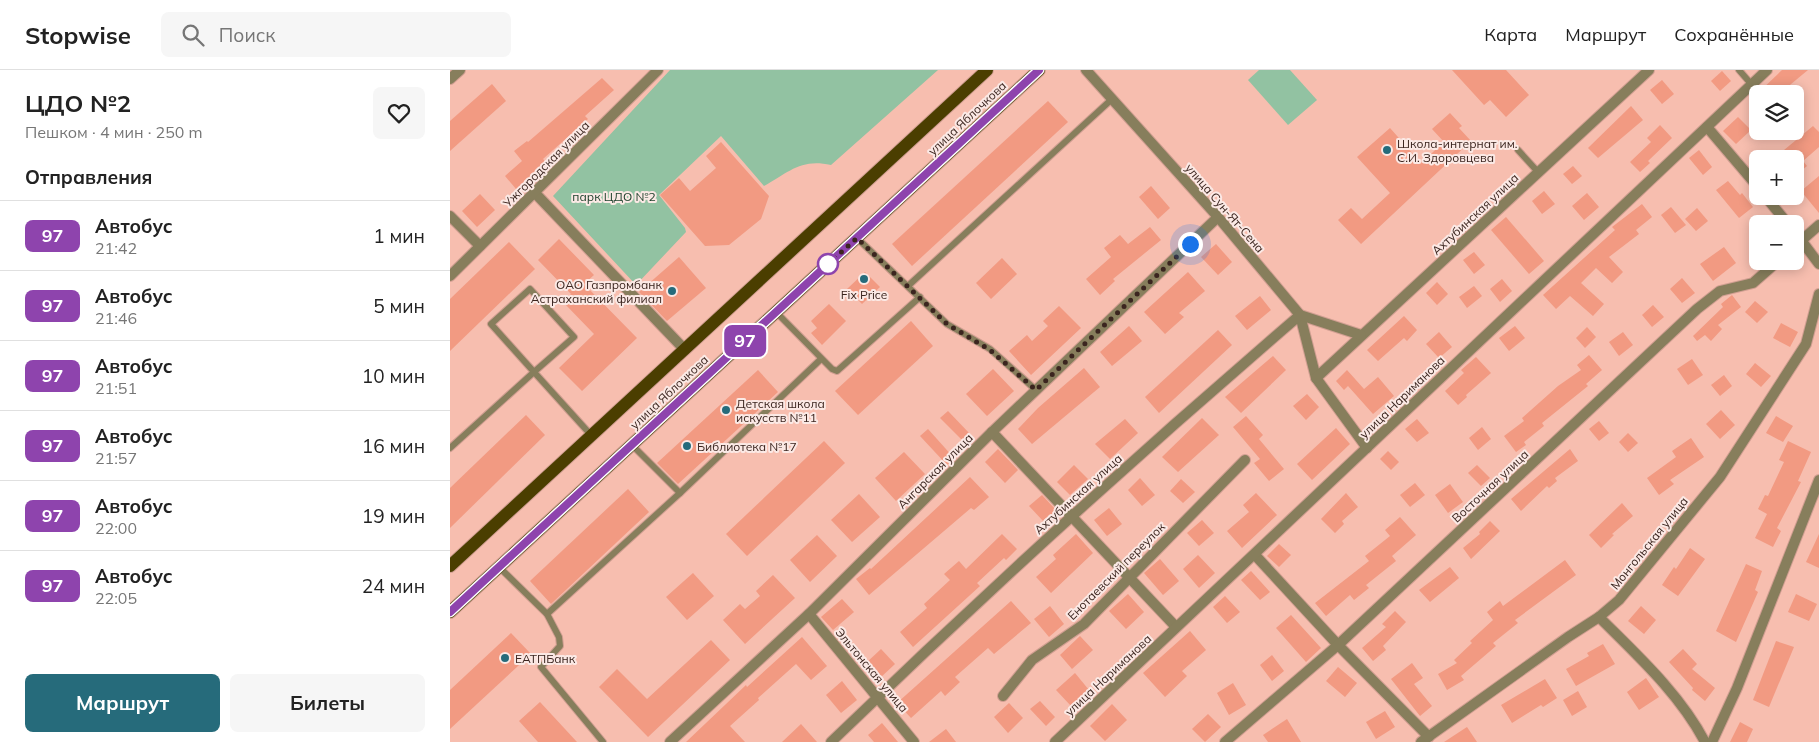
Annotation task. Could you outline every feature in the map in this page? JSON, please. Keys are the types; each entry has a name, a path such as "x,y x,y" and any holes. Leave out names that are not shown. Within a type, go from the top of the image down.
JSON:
{"main road":[{"name":"улица Яблочкова","path":"451,563 592,436 986,70"},
{"name":"улица Яблочкова","path":"450,612 1039,70"}],"street":[{"path":"450,79 460,70"},
{"name":"Ужгородская улица","path":"450,276 658,70"},
{"name":"улица Сун-Ят-Сена","path":"1086,70 1218,217 1300,315 1316,378"},
{"name":"Ахтубинская улица","path":"1316,378 1649,70"},
{"name":"улица Нариманова","path":"1055,742 1767,70"},
{"path":"1707,127 1749,176"},
{"path":"535,193 685,350"},
{"path":"1772,205 1781,215"},
{"path":"450,216 480,246"},
{"name":"Ангарская улица","path":"670,742 809,614 992,432 1218,217"},
{"path":"1804,238 1819,225"},
{"path":"1804,248 1819,264"},
{"name":"Восточная улица","path":"1225,742 1338,644 1697,309 1720,291 1753,283 1768,270"},
{"name":"Монгольская улица","path":"1425,740 1568,637 1599,617 1619,600 1720,477 1806,344 1819,294"},
{"path":"1300,315 1361,335"},
{"name":"Ахтубинская улица","path":"831,742 1073,515 1300,315"},
{"path":"1316,378 1367,448"},
{"path":"992,432 1073,515 1176,627"},
{"name":"Енотаевский переулок","path":"1003,696 1032,660 1084,624 1245,460"},
{"path":"1712,742 1737,688 1819,480"},
{"path":"1255,555 1425,740"},
{"name":"Эльтонская улица","path":"809,614 914,742"},
{"path":"1599,617 1658,676 1697,727 1705,742"}],"lane":[{"path":"1739,70 1752,84"},
{"path":"909,285 1112,99"},
{"path":"1518,150 1538,172"},
{"path":"857,238 909,285 947,324 990,350 1036,390"},
{"path":"450,448 534,372 574,337 530,289 491,324 534,372 592,436"},
{"path":"776,312 832,369 837,371 920,297"},
{"path":"547,614 680,493 821,358"},
{"path":"632,445 680,493"},
{"path":"498,567 547,614 559,637 560,646 541,668 603,742"}],"green space":[{"name":"парк ЦДО №2","path":"670,70 938,70 831,165 811,163 803,165 788,171 764,186 721,136 659,195 685,228 686,232 636,285 553,196"},
{"path":"1259,70 1290,70 1317,100 1288,125 1248,80"}],"building":[{"path":"1452,70 1506,70 1529,95 1506,117 1490,100 1484,105"},
{"path":"1782,70 1808,70 1790,85 1766,85"},
{"path":"1722,71 1731,81 1720,91 1711,81"},
{"path":"602,78 614,90 585,116 588,119 543,159 546,162 516,189 505,176 522,161 514,151 528,142"},
{"path":"1662,80 1674,94 1662,104 1650,90"},
{"path":"492,84 506,101 450,151 450,121"},
{"path":"1048,101 1068,122 912,266 892,244"},
{"path":"1631,106 1643,120 1598,158 1588,148"},
{"name":"Школа-интернат им. С.И. Здоровцева","path":"1450,113 1462,126 1459,128 1471,141 1361,244 1338,220 1351,208 1362,219 1390,193 1357,157 1390,128 1421,163 1444,142 1432,129"},
{"path":"1738,117 1749,128 1749,132 1736,144 1723,131"},
{"path":"1660,125 1672,138 1648,161 1650,163 1640,172 1630,162 1651,142 1647,138"},
{"path":"1813,126 1819,132 1819,147 1804,160 1804,150 1784,150 1796,140 1804,140 1804,133"},
{"path":"721,142 769,196 761,219 729,245 705,246 660,195 679,178 690,191 716,168 706,156"},
{"path":"1699,150 1712,167 1703,175 1689,158"},
{"path":"1573,166 1582,176 1572,184 1563,174"},
{"path":"1819,176 1819,213 1804,195 1804,188"},
{"path":"1728,181 1740,195 1742,193 1749,202 1749,205 1753,207 1739,218 1716,190"},
{"path":"1151,186 1170,208 1158,219 1139,197"},
{"path":"1544,191 1555,204 1542,214 1532,201"},
{"path":"1587,193 1599,207 1584,220 1572,206"},
{"path":"480,194 495,210 477,227 462,211"},
{"path":"1642,204 1652,217 1636,230 1639,234 1609,257 1623,272 1612,283 1596,268 1581,283 1604,304 1593,316 1570,296 1556,309 1543,295 1615,230 1612,227"},
{"path":"1671,207 1686,225 1675,233 1661,215"},
{"path":"1697,208 1708,221 1696,231 1685,219"},
{"path":"1506,217 1544,261 1529,274 1491,230"},
{"path":"1150,227 1161,240 1113,279 1115,281 1100,295 1086,279 1111,257 1104,248 1120,235 1128,244"},
{"path":"559,239 594,275 584,284 637,338 582,391 559,368 594,334 563,302 571,294 538,260"},
{"path":"509,242 535,269 450,351 450,299"},
{"path":"1216,244 1232,262 1218,275 1201,257"},
{"path":"1724,247 1736,263 1713,281 1700,264"},
{"path":"1474,252 1485,265 1474,274 1463,260"},
{"name":"ОАО Газпромбанк Астраханский филиал","path":"679,257 706,288 667,321 639,292"},
{"path":"1002,258 1017,274 991,299 976,283"},
{"path":"865,272 880,287 862,304 847,289"},
{"path":"1188,272 1205,291 1179,313 1184,317 1165,334 1144,312"},
{"path":"1682,278 1695,293 1682,303 1670,289"},
{"path":"1502,279 1512,291 1500,302 1490,289"},
{"path":"1437,282 1448,294 1437,305 1426,293"},
{"path":"1474,286 1482,296 1467,308 1459,297"},
{"path":"1732,295 1741,307 1718,325 1722,329 1711,341 1705,335 1697,341 1693,336 1723,307 1721,304"},
{"path":"1260,296 1271,310 1247,330 1235,316"},
{"path":"1755,301 1768,312 1757,323 1745,312"},
{"path":"829,304 846,321 822,345 811,333 817,328 811,321"},
{"path":"1653,305 1664,317 1652,327 1642,315"},
{"path":"1059,306 1081,328 1031,375 1009,351 1027,335 1032,341 1048,326 1043,321"},
{"path":"1404,316 1417,330 1407,341 1404,338 1378,361 1367,350"},
{"path":"911,321 933,346 858,415 835,391"},
{"path":"1781,323 1798,332 1790,347 1773,338"},
{"path":"1129,326 1142,341 1112,366 1100,352"},
{"path":"1515,326 1525,338 1509,351 1499,338"},
{"path":"1587,327 1596,337 1585,348 1576,338"},
{"path":"1218,330 1232,345 1159,413 1145,397"},
{"path":"1439,332 1452,347 1439,358 1426,344"},
{"path":"1623,332 1633,345 1619,356 1609,342"},
{"path":"1589,355 1602,370 1586,384 1588,386 1542,423 1544,426 1524,442 1526,445 1516,452 1504,436 1524,421 1522,418 1558,386 1581,370 1577,365"},
{"path":"1273,356 1286,370 1241,413 1225,397"},
{"path":"1476,357 1491,373 1466,395 1467,397 1458,405 1445,391 1464,373 1461,370"},
{"path":"1692,359 1703,375 1688,385 1677,369"},
{"path":"1755,363 1771,376 1761,387 1746,374"},
{"path":"1084,368 1100,387 1032,444 1018,429 1038,408"},
{"path":"993,369 1014,391 987,416 966,394"},
{"path":"758,370 778,392 678,484 657,463"},
{"path":"1347,370 1364,389 1378,377 1394,396 1373,414 1348,386 1344,390 1336,381"},
{"path":"1724,375 1732,386 1720,396 1711,385"},
{"path":"1307,394 1319,407 1306,420 1293,406"},
{"path":"1721,410 1735,425 1720,439 1706,424"},
{"path":"948,411 972,436 965,443 940,418"},
{"path":"526,415 545,435 450,528 450,488"},
{"path":"1246,416 1263,435 1259,439 1284,469 1269,481 1254,463 1260,459 1233,427"},
{"path":"1776,416 1793,426 1783,442 1766,433"},
{"path":"1202,418 1219,435 1178,472 1162,457"},
{"path":"1125,419 1138,433 1110,459 1095,444"},
{"path":"1417,419 1429,433 1417,442 1405,429"},
{"path":"1599,421 1609,433 1599,441 1589,429"},
{"path":"1482,427 1491,439 1478,450 1469,438"},
{"path":"1336,428 1350,444 1312,480 1297,464"},
{"path":"928,429 954,458 947,465 920,436"},
{"path":"1628,433 1638,443 1628,452 1619,442"},
{"path":"1691,438 1704,457 1670,480 1674,484 1659,495 1647,478 1676,457 1672,451"},
{"path":"824,441 845,463 747,556 726,534"},
{"path":"1788,441 1811,452 1798,481 1801,482 1777,528 1781,531 1773,547 1755,538 1767,514 1758,509 1765,495 1768,496 1784,462 1779,460"},
{"path":"998,449 1018,470 1005,483 985,462"},
{"path":"1570,449 1578,461 1555,478 1557,481 1549,488 1547,486 1521,511 1511,499"},
{"path":"1388,451 1399,462 1391,470 1380,459"},
{"path":"904,452 925,474 896,501 875,478"},
{"path":"1074,465 1088,479 1070,495 1057,482"},
{"path":"1477,465 1490,478 1481,486 1468,473"},
{"path":"970,477 989,497 974,510 971,508 869,595 856,579 871,569"},
{"path":"1140,478 1155,495 1142,506 1128,490"},
{"path":"1181,479 1195,492 1183,503 1170,491"},
{"path":"1415,483 1425,495 1410,507 1400,495"},
{"path":"1450,484 1463,502 1448,513 1435,495"},
{"path":"628,489 649,512 551,604 530,581"},
{"path":"1256,493 1277,515 1242,548 1227,531 1249,512 1243,505"},
{"path":"1346,493 1358,507 1342,521 1344,524 1335,533 1321,519"},
{"path":"859,494 880,517 852,542 831,520"},
{"path":"1042,495 1056,510 1044,522 1029,506"},
{"path":"1622,503 1633,516 1612,534 1614,535 1601,548 1589,535"},
{"path":"1109,508 1122,524 1107,536 1094,520"},
{"path":"1400,517 1416,535 1392,556 1396,561 1366,585 1369,588 1354,600 1350,595 1326,616 1315,603 1369,561 1365,556 1390,536 1385,530"},
{"path":"1202,520 1214,533 1199,546 1187,533"},
{"path":"1490,521 1500,531 1471,559 1463,548 1480,534 1479,532"},
{"path":"1002,534 1017,549 1006,560 1004,558 977,583 980,586 913,647 900,632 927,608 924,604 950,580 944,574 959,561 966,569"},
{"path":"1076,534 1093,553 1051,593 1036,577 1056,559 1053,555"},
{"path":"1819,534 1819,568 1806,562"},
{"path":"817,535 837,556 810,582 790,560"},
{"path":"1279,544 1291,555 1279,567 1267,556"},
{"path":"1690,548 1705,559 1678,596 1662,585 1674,567 1676,569"},
{"path":"1198,555 1215,573 1199,588 1183,569"},
{"path":"1160,559 1179,581 1163,595 1144,573"},
{"path":"1565,560 1576,575 1515,620 1518,623 1493,643 1496,646 1461,676 1464,680 1447,690 1438,674 1457,663 1454,660 1472,643 1470,641 1493,620 1487,612 1500,601 1503,606"},
{"path":"1746,564 1762,571 1755,590 1758,592 1736,642 1716,631"},
{"path":"1450,567 1459,578 1430,602 1419,590"},
{"path":"1251,571 1270,592 1260,600 1241,580"},
{"path":"693,573 714,596 687,620 666,597"},
{"path":"773,575 795,598 745,644 723,620 740,604 745,609 760,596 756,591"},
{"path":"1128,594 1144,612 1126,629 1109,611"},
{"path":"1796,594 1817,604 1809,621 1788,612"},
{"path":"1225,596 1240,612 1227,623 1213,607"},
{"path":"842,599 854,612 833,630 821,617"},
{"path":"1011,601 1031,623 994,654 988,648 955,677 960,682 945,696 941,691 911,718 897,703"},
{"path":"1050,606 1064,624 1049,637 1034,619"},
{"path":"1641,606 1656,620 1644,634 1628,621"},
{"path":"1395,611 1406,622 1383,646 1386,650 1373,661 1362,648 1386,627 1382,624"},
{"path":"1291,615 1321,648 1306,662 1276,628"},
{"path":"1190,631 1206,650 1182,671 1187,676 1165,697 1143,673"},
{"path":"511,633 531,654 450,729 450,690"},
{"path":"1080,636 1093,650 1072,669 1060,655"},
{"path":"802,637 827,666 811,680 796,664 758,698 759,700 730,726 745,742 686,742 746,685 747,687"},
{"path":"711,640 730,660 648,737 599,687 617,669 647,699"},
{"path":"1776,641 1794,647 1769,707 1753,700"},
{"path":"1603,644 1615,664 1576,686 1566,669 1589,656 1587,653"},
{"path":"881,649 895,664 879,679 865,664"},
{"path":"1683,649 1697,664 1692,669 1715,688 1705,701 1692,690 1693,688 1669,662"},
{"path":"1272,655 1284,671 1272,681 1260,665"},
{"path":"1412,663 1423,678 1414,684 1432,706 1420,716 1391,679"},
{"path":"1338,667 1357,683 1345,697 1326,681"},
{"path":"1075,673 1089,690 1071,706 1056,690"},
{"path":"1646,678 1659,697 1639,710 1627,692"},
{"path":"1545,679 1557,698 1543,707 1541,705 1512,723 1501,705"},
{"path":"842,681 857,700 841,713 826,695"},
{"path":"1233,683 1246,705 1229,715 1217,693"},
{"path":"1578,691 1587,707 1572,716 1563,700"},
{"path":"1040,701 1055,717 1046,726 1030,709"},
{"path":"540,702 577,742 538,742 519,721"},
{"path":"1009,703 1023,718 1008,733 994,717"},
{"path":"1112,704 1127,720 1105,741 1090,726"},
{"path":"1385,711 1395,727 1376,739 1366,722"},
{"path":"1208,714 1221,727 1205,742 1192,729"},
{"path":"1287,719 1301,742 1268,742 1263,735"},
{"path":"1740,722 1753,729 1747,742 1730,742"},
{"path":"882,723 898,742 874,742 868,735"},
{"path":"801,724 817,742 782,742"},
{"path":"1467,727 1477,742 1444,742"},
{"path":"946,729 956,742 929,742"}],"bus line":[{"name":"97","path":"450,612 1039,70"}],"place":[{"name":"Школа-интернат им. С.И. Здоровцева","path":"1387,150"},
{"name":"Fix Price","path":"864,279"},
{"name":"ОАО Газпромбанк Астраханский филиал","path":"672,291"},
{"name":"Детская школа искусств №11","path":"726,410"},
{"name":"Библиотека №17","path":"687,446"},
{"name":"ЕАТПБанк","path":"505,658"}],"route":[{"path":"828,264 857,238 909,285 947,324 990,350 1019,373 1036,390 1190,244"}]}
